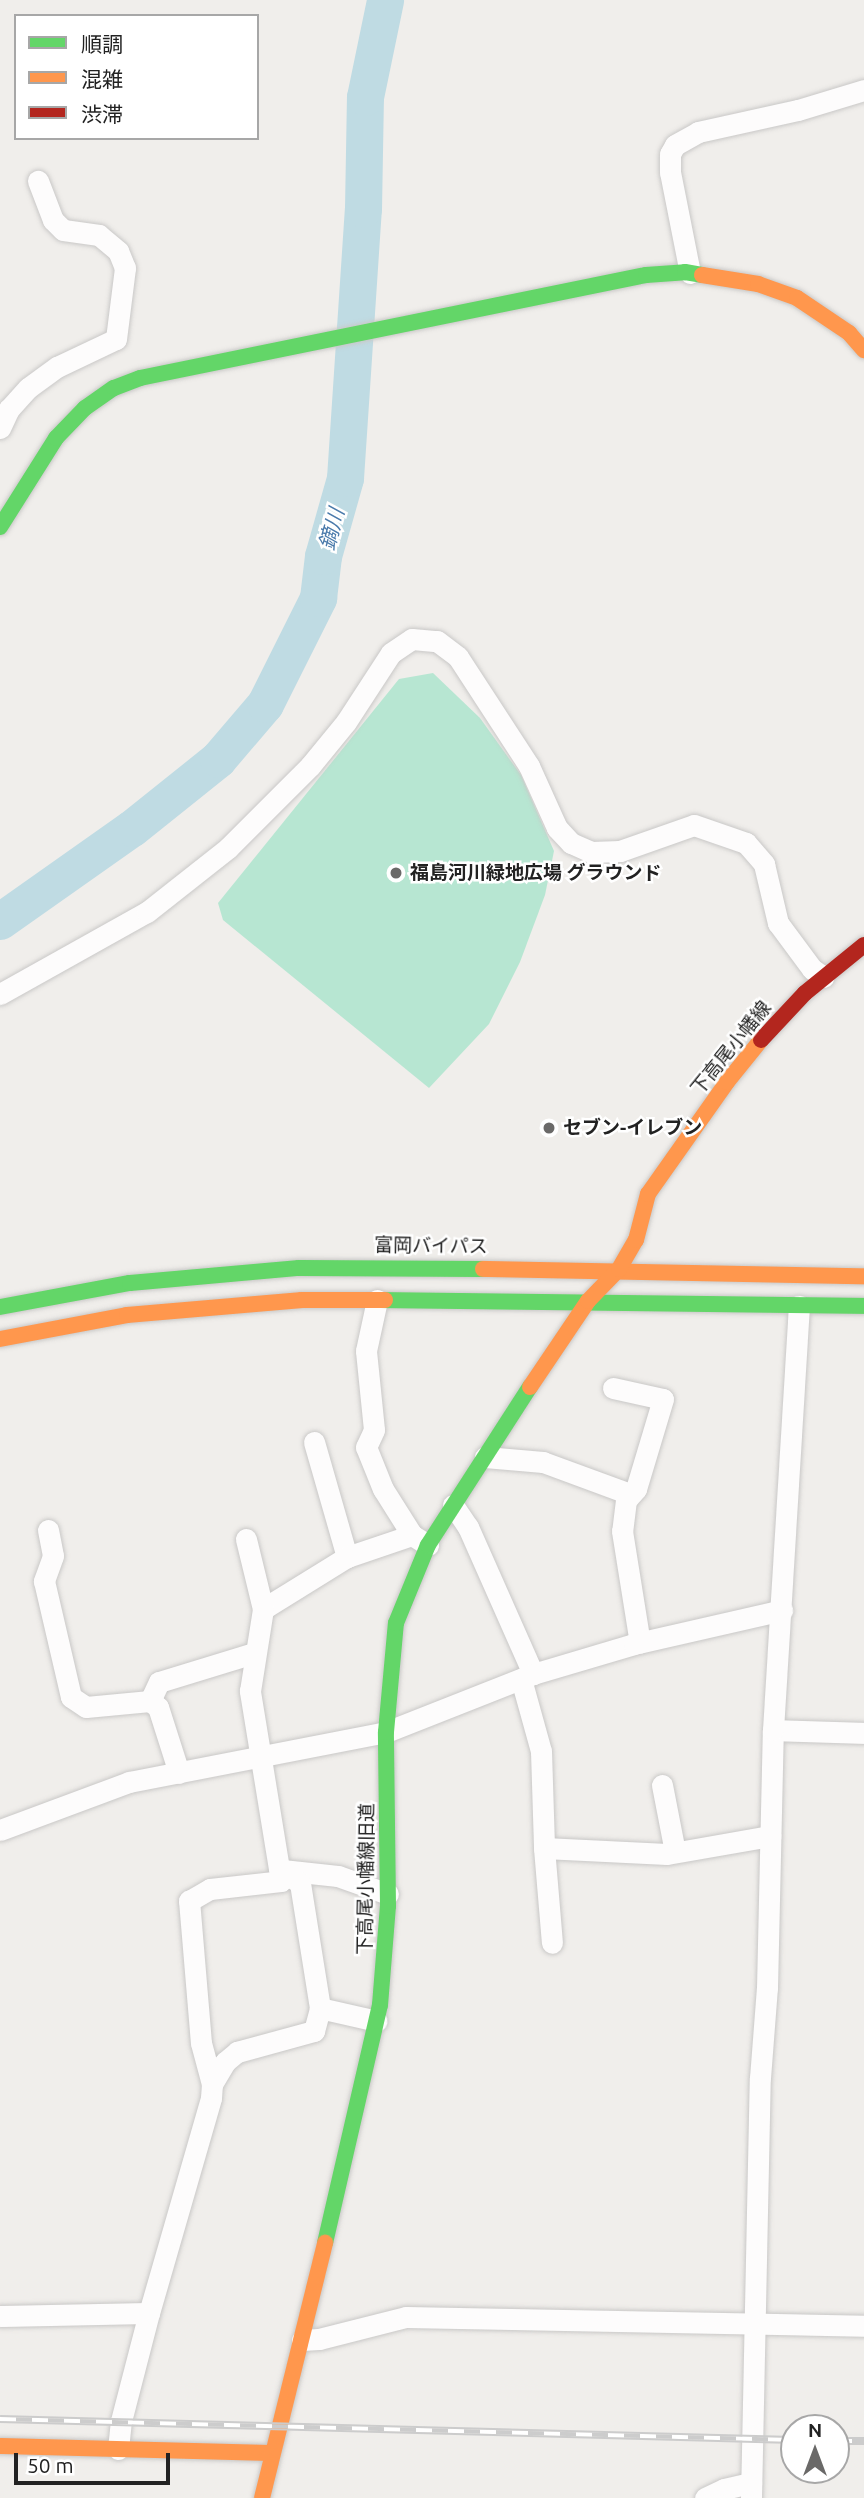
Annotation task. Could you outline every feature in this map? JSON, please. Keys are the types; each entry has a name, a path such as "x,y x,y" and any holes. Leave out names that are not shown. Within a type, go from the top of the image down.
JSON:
{"main road":[{"path":"0,527 55,438 85,408 105,394 140,378 180,369 646,275 690,273 758,284 797,298 857,330 864,349"},
{"name":"下高尾小幡線","path":"588,1301 619,1269 636,1240 649,1195 700,1119 751,1051 824,976 864,946"},
{"name":"富岡バイパス","path":"0,1307 130,1283 299,1268 619,1269 864,1276"},
{"path":"0,1339 60,1325 193,1308 302,1300 864,1306"},
{"name":"下高尾小幡線旧道","path":"262,2498 377,2021 385,1973 388,1894 386,1732 397,1623 414,1574 420,1540 453,1505 588,1301"},
{"path":"0,2446 272,2453"}],"street":[{"path":"690,273 670,172 670,154 675,145 698,132 798,110 864,90"},
{"path":"0,428 9,409 28,388 57,367 116,339 125,268 118,251 99,235 63,230 53,220 38,181"},
{"path":"0,994 147,912 228,848 310,766 346,722 391,653 412,639 437,641 458,657 529,766 557,828 571,843 591,852 620,851 694,825 746,843 764,864 778,923 811,969 824,976"},
{"path":"263,1609 346,1557 420,1540 383,1489 366,1447 374,1430 366,1351 377,1300"},
{"path":"705,2498 724,2489 751,2490 760,2078 767,1988 773,1730 799,1306"},
{"path":"612,1388 663,1399 636,1489 630,1493 622,1531 640,1643"},
{"path":"314,1442 346,1557"},
{"path":"485,1458 543,1462 630,1493"},
{"path":"453,1505 468,1527 527,1676 541,1751 548,1929 552,1943"},
{"path":"48,1530 53,1556 44,1581 71,1697 86,1707 150,1701 158,1707 179,1773"},
{"path":"212,2084 201,2043 189,1901 210,1889 281,1881 250,1691 263,1609 246,1539"},
{"path":"0,1830 129,1782 386,1732 527,1676 640,1643 782,1610"},
{"path":"150,1701 159,1682 254,1653"},
{"path":"773,1730 864,1733"},
{"path":"662,1785 675,1852"},
{"path":"544,1848 675,1852 770,1836"},
{"path":"279,1870 338,1876 388,1894"},
{"path":"118,2449 121,2421 212,2084 225,2062 237,2052 314,2031 320,2008 300,1883 279,1870"},
{"path":"320,2008 377,2021"},
{"path":"0,2316 149,2313"},
{"path":"302,2340 406,2317 864,2326"}],"green space":[{"name":"福島河川緑地広場 グラウンド","path":"433,673 480,718 521,775 554,851 545,895 520,962 489,1024 429,1088 223,920 218,903 399,679"}],"waterway":[{"name":"鏑川","path":"0,921 132,828 218,759 265,704 318,598 323,556 345,478 363,209 365,97 385,0"}],"railway":[{"path":"0,2419 780,2440"},
{"path":"850,2441 864,2441"}],"traffic: fast":[{"path":"0,527 56,438 85,408 114,388 140,378 646,275 685,272 702,275"},
{"path":"0,1307 130,1283 299,1268 483,1269"},
{"path":"385,1300 864,1306"},
{"path":"325,2243 380,2005 388,1906 386,1732 396,1623 428,1545 530,1387"}],"traffic: slow":[{"path":"702,275 758,284 797,298 849,333 864,350"},
{"path":"530,1387 588,1301 619,1269 636,1240 648,1194 727,1082 761,1040"},
{"path":"483,1269 864,1276"},
{"path":"0,1339 127,1315 302,1300 385,1300"},
{"path":"262,2498 325,2243"},
{"path":"0,2446 272,2453"}],"traffic: jam":[{"path":"761,1040 805,993 864,945"}],"place":[{"name":"福島河川緑地広場 グラウンド","path":"396,873"},
{"name":"セブン-イレブン","path":"549,1128"}]}
